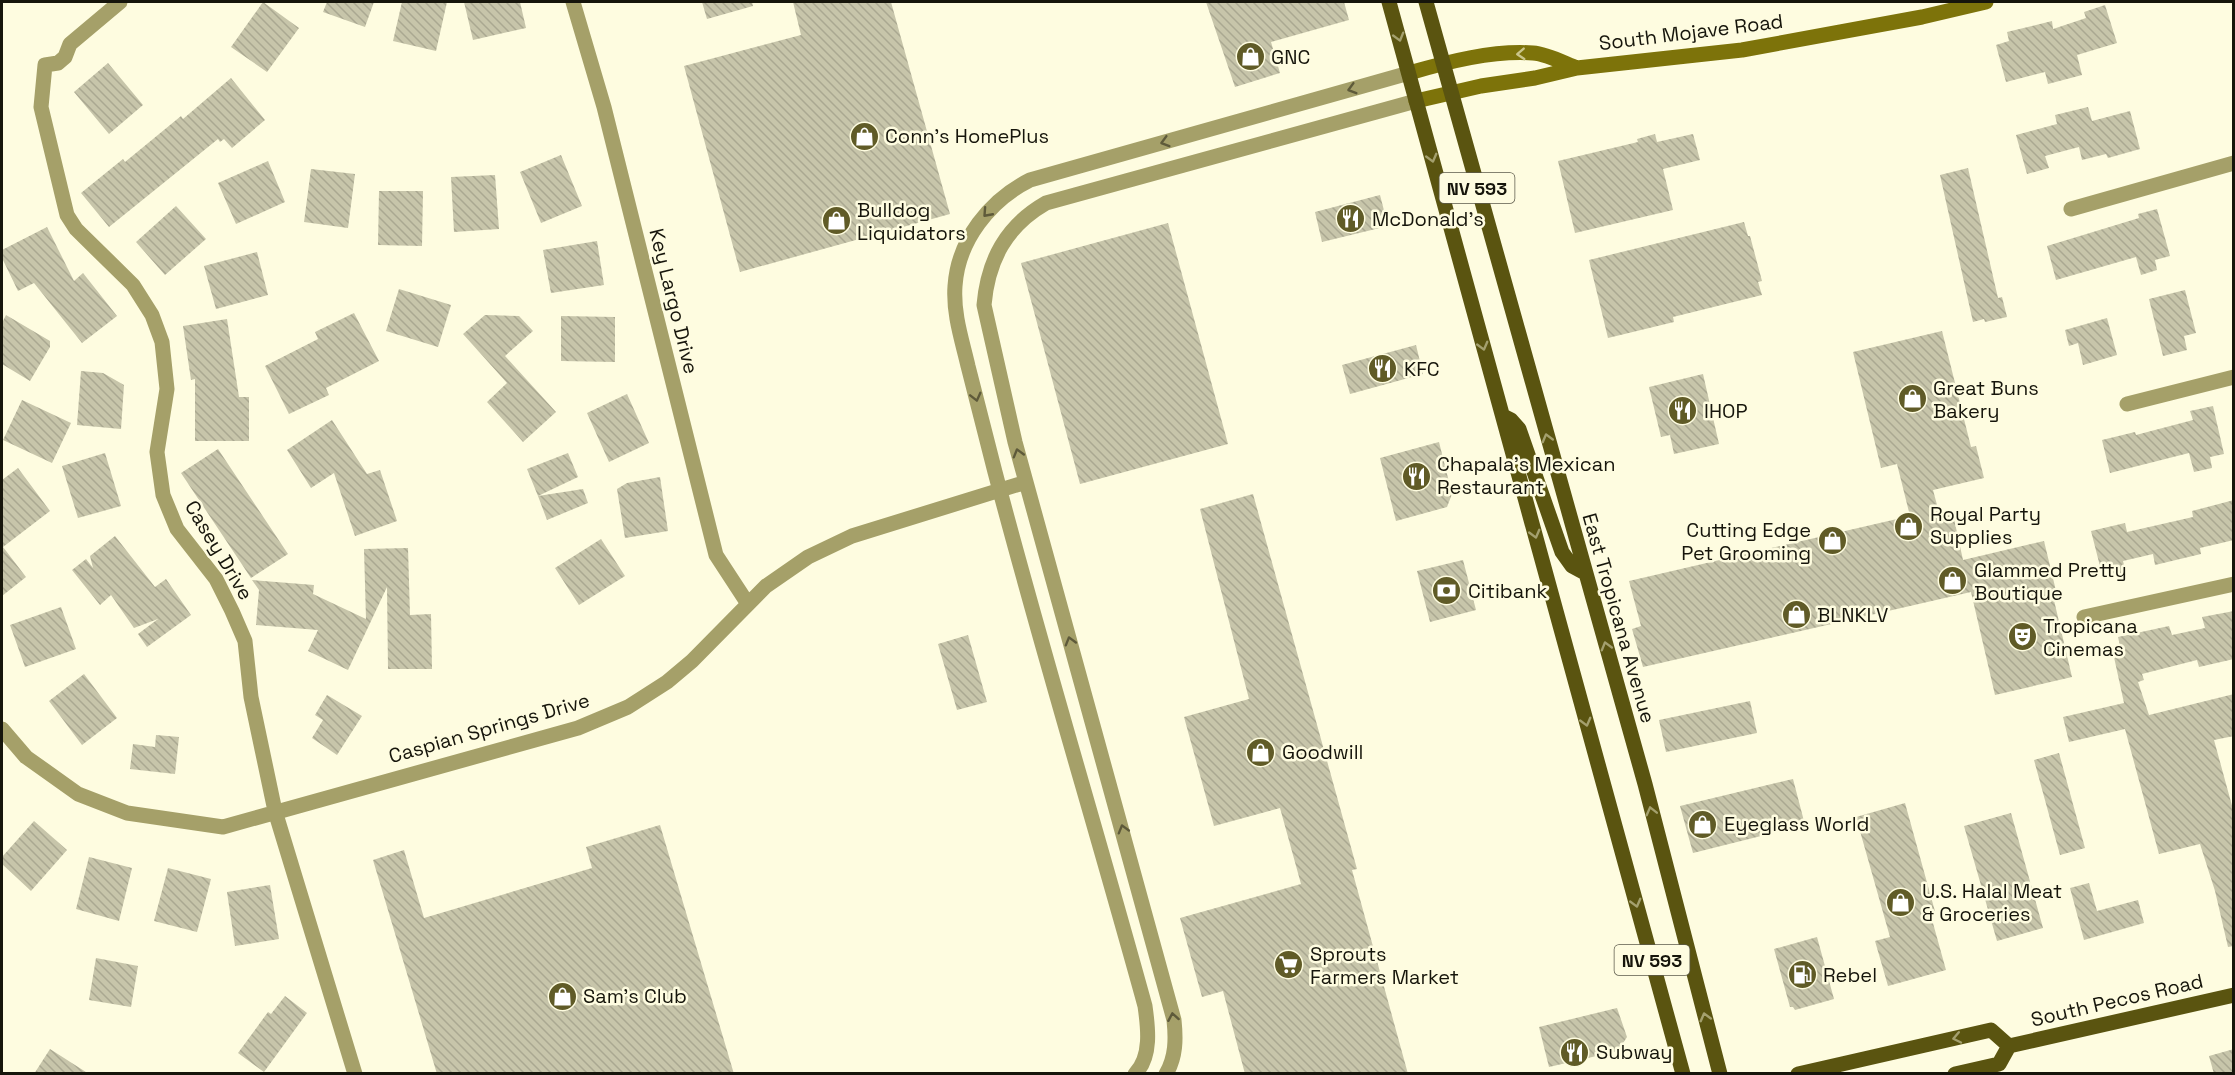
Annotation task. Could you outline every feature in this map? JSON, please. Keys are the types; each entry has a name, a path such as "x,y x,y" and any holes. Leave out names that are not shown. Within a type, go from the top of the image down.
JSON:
{"main road":[{"name":"NV 593","path":"1389,2 1683,1074"},
{"name":"East Tropicana Avenue","path":"1426,2 1645,784 1720,1074"},
{"path":"1503,416 1511,420 1519,429 1562,552 1572,566 1585,573"},
{"name":"South Pecos Road","path":"1955,1074 1999,1064 2009,1046 2234,995"},
{"name":"South Pecos Road","path":"1797,1074 1991,1030 2009,1046"}],"street":[{"name":"Casey Drive","path":"120,2 70,44 65,57 58,63 45,65 41,107 67,214 76,229 133,285 152,315 162,342 167,389 158,452 162,495 177,529 216,579 244,641 251,697 275,811 355,1074"},
{"name":"Key Largo Drive","path":"573,2 604,107 716,555 748,604"},
{"name":"South Mojave Road","path":"1416,101 1577,68 1742,50 1922,17 1986,2"},
{"name":"South Mojave Road","path":"1409,73 1443,63 1535,53 1577,68"},
{"path":"1135,1074 1147,1047 1145,1006 1000,490 956,315 955,286 958,263 984,215 1014,188 1030,180 1409,73"},
{"path":"1166,1074 1171,1066 1176,1042 1174,1020 1015,442 984,305 986,288 994,260 1007,235 1027,214 1046,203 1416,101"},
{"path":"2070,208 2234,163"},
{"path":"2127,404 2234,377"},
{"name":"Caspian Springs Drive","path":"2,729 26,757 78,794 127,813 223,827 578,728 618,711 667,682 692,662 766,586 808,557 852,536 1026,482"},
{"path":"2084,617 2234,584"}],"building":[{"path":"263,2 299,28 267,72 231,47"},
{"path":"327,2 374,2 365,27 323,12"},
{"path":"402,2 447,2 436,51 393,41"},
{"path":"464,2 520,2 526,28 473,40"},
{"path":"702,2 752,2 753,6 707,19"},
{"path":"793,2 891,2 950,214 740,272 684,66 801,35"},
{"name":"GNC","path":"1206,2 1344,2 1349,20 1271,42 1280,73 1235,87"},
{"path":"2105,5 2117,43 2077,55 2082,75 2048,84 2045,72 2006,82 1996,45 2009,41 2007,32 2052,21 2053,29 2086,18 2084,12"},
{"path":"108,63 143,105 109,134 74,92"},
{"path":"231,78 265,120 232,148 224,139 220,142 218,139 109,227 81,193 123,159 125,162 181,116 183,119"},
{"path":"2088,107 2092,121 2130,111 2140,149 2108,158 2106,154 2082,160 2079,147 2045,156 2049,168 2027,174 2016,135 2057,124 2055,115"},
{"path":"1655,134 1657,142 1693,134 1700,160 1663,169 1673,210 1575,233 1558,161 1638,142 1637,139"},
{"path":"561,155 582,206 541,223 520,172"},
{"path":"268,161 285,202 236,224 218,183"},
{"path":"1968,168 1998,298 2002,297 2007,317 1985,322 1984,319 1973,322 1940,175"},
{"path":"311,169 355,174 348,228 304,222"},
{"path":"495,175 499,229 454,232 451,177"},
{"path":"379,191 423,191 422,246 378,245"},
{"name":"McDonald's","path":"1380,195 1388,226 1322,242 1315,212"},
{"path":"176,206 206,239 165,275 136,242"},
{"path":"2157,209 2170,256 2155,260 2157,270 2141,275 2136,257 2056,280 2047,246 2139,218 2138,214"},
{"path":"1744,222 1762,281 1758,282 1762,295 1673,317 1674,322 1608,338 1589,260"},
{"path":"1168,223 1228,444 1080,484 1021,263"},
{"path":"47,227 74,281 83,273 117,316 82,343 34,283 18,291 2,258 2,250"},
{"path":"597,241 604,285 551,293 543,250"},
{"path":"257,252 268,295 216,309 204,266"},
{"path":"399,289 451,305 438,347 386,331"},
{"path":"2185,290 2196,333 2184,336 2187,350 2163,356 2149,299"},
{"path":"354,313 379,361 326,388 329,395 289,414 265,366 318,339 315,332"},
{"path":"6,315 50,341 50,347 30,381 2,364 2,323"},
{"path":"485,315 519,316 533,331 505,356 556,412 523,442 487,402 507,383 463,334"},
{"path":"561,316 615,317 615,362 561,361"},
{"path":"2107,318 2117,355 2083,365 2078,343 2069,346 2065,330"},
{"path":"227,319 239,397 249,397 249,441 195,441 195,379 191,380 183,326"},
{"path":"1942,331 1971,447 1976,446 1984,478 1933,490 1940,516 1953,514 1963,560 2044,541 2057,595 2053,596 2072,677 1995,695 1971,592 1643,667 1632,629 1641,626 1629,581 1910,516 1897,464 1881,468 1853,352"},
{"name":"KFC","path":"1416,345 1423,374 1350,394 1342,365"},
{"path":"81,371 103,373 124,385 121,429 77,425"},
{"name":"IHOP","path":"1703,374 1719,444 1674,454 1670,435 1661,437 1649,387"},
{"path":"627,394 649,443 609,462 587,413"},
{"path":"22,400 71,423 52,463 3,440"},
{"path":"2213,406 2224,454 2210,457 2212,468 2194,472 2189,453 2110,473 2102,440 2135,432 2136,435 2193,420 2190,411"},
{"path":"332,420 367,474 380,470 397,521 355,536 334,473 311,488 287,450"},
{"name":"Chapala's Mexican Restaurant","path":"1439,442 1452,494 1447,507 1396,521 1380,458"},
{"path":"218,449 288,554 251,578 181,473"},
{"path":"105,453 121,506 78,518 62,466"},
{"path":"568,453 578,477 538,496 527,469"},
{"path":"18,468 50,511 3,547 26,577 2,596 2,480"},
{"path":"660,477 668,531 625,538 617,489 627,483"},
{"path":"583,489 588,503 547,520 538,496"},
{"path":"1253,494 1357,869 1352,870 1408,1074 1245,1074 1223,991 1202,997 1180,918 1301,884 1280,808 1214,826 1184,717 1249,699 1200,509"},
{"path":"2234,500 2234,540 2200,548 2201,554 2155,565 2153,554 2123,561 2126,573 2103,578 2091,531 2125,523 2127,532 2193,517 2192,511"},
{"path":"115,536 155,587 166,579 191,615 147,647 138,634 158,619 134,628 111,595 100,605 72,570 86,559 93,568 90,556"},
{"path":"601,539 625,576 579,605 555,568"},
{"path":"408,548 410,615 431,614 432,669 388,669 387,587 348,670 308,651 318,630 256,625 259,590 252,580 314,585 313,594 366,619 364,549"},
{"name":"Citibank","path":"1463,560 1476,610 1430,622 1417,571"},
{"path":"61,607 76,649 25,667 10,625"},
{"path":"2234,611 2234,659 2199,667 2197,660 2142,674 2144,680 2138,682 2149,715 2234,694 2234,736 2214,740 2234,813 2234,946 2228,947 2215,891 2200,844 2159,854 2125,729 2069,742 2063,717 2124,703 2112,648 2120,646 2118,637 2169,626 2172,635 2205,628 2202,617"},
{"path":"968,635 987,702 957,710 938,644"},
{"path":"84,674 117,718 82,745 49,701"},
{"path":"327,695 362,716 337,755 312,738 323,720 315,715"},
{"path":"1750,701 1757,733 1666,752 1659,720"},
{"path":"156,735 179,737 175,774 130,769 133,744 155,747"},
{"path":"2059,753 2085,848 2060,855 2034,760"},
{"path":"1793,779 1805,825 1693,853 1680,806"},
{"path":"1905,803 1936,915 1931,916 1946,970 1888,986 1875,941 1890,937 1856,817"},
{"path":"2011,813 2043,928 1997,941 1964,826"},
{"path":"34,821 67,850 31,891 2,864 2,857"},
{"name":"Sam's Club","path":"660,825 734,1074 437,1074 373,860 404,850 424,918 592,868 586,847"},
{"path":"89,857 132,868 119,921 76,909"},
{"path":"168,868 211,879 197,932 154,921"},
{"path":"2089,883 2097,911 2138,900 2144,923 2084,940 2070,888"},
{"path":"270,885 279,939 235,946 227,892"},
{"path":"1817,937 1834,999 1795,1010 1790,1007 1774,949"},
{"path":"96,958 138,966 131,1007 89,1000"},
{"path":"285,996 307,1013 264,1072 238,1053 268,1012 271,1014"},
{"path":"1617,1008 1627,1037 1618,1051 1549,1067 1539,1027"},
{"path":"50,1049 89,1074 34,1074"},
{"path":"2234,1049 2234,1074 2214,1074 2209,1056"}],"place":[{"name":"GNC","path":"1250,57"},
{"name":"Conn's HomePlus","path":"864,136"},
{"name":"McDonald's","path":"1351,219"},
{"name":"Bulldog Liquidators","path":"836,221"},
{"name":"KFC","path":"1383,369"},
{"name":"Great Buns Bakery","path":"1912,399"},
{"name":"IHOP","path":"1683,411"},
{"name":"Chapala's Mexican Restaurant","path":"1416,476"},
{"name":"Royal Party Supplies","path":"1909,526"},
{"name":"Cutting Edge Pet Grooming","path":"1832,541"},
{"name":"Glammed Pretty Boutique","path":"1953,581"},
{"name":"Citibank","path":"1447,591"},
{"name":"BLNKLV","path":"1796,615"},
{"name":"Tropicana Cinemas","path":"2022,637"},
{"name":"Goodwill","path":"1261,752"},
{"name":"Eyeglass World","path":"1703,824"},
{"name":"U.S. Halal Meat & Groceries","path":"1901,902"},
{"name":"Sprouts Farmers Market","path":"1289,965"},
{"name":"Rebel","path":"1802,975"},
{"name":"Sam's Club","path":"562,996"},
{"name":"Subway","path":"1575,1052"}]}
